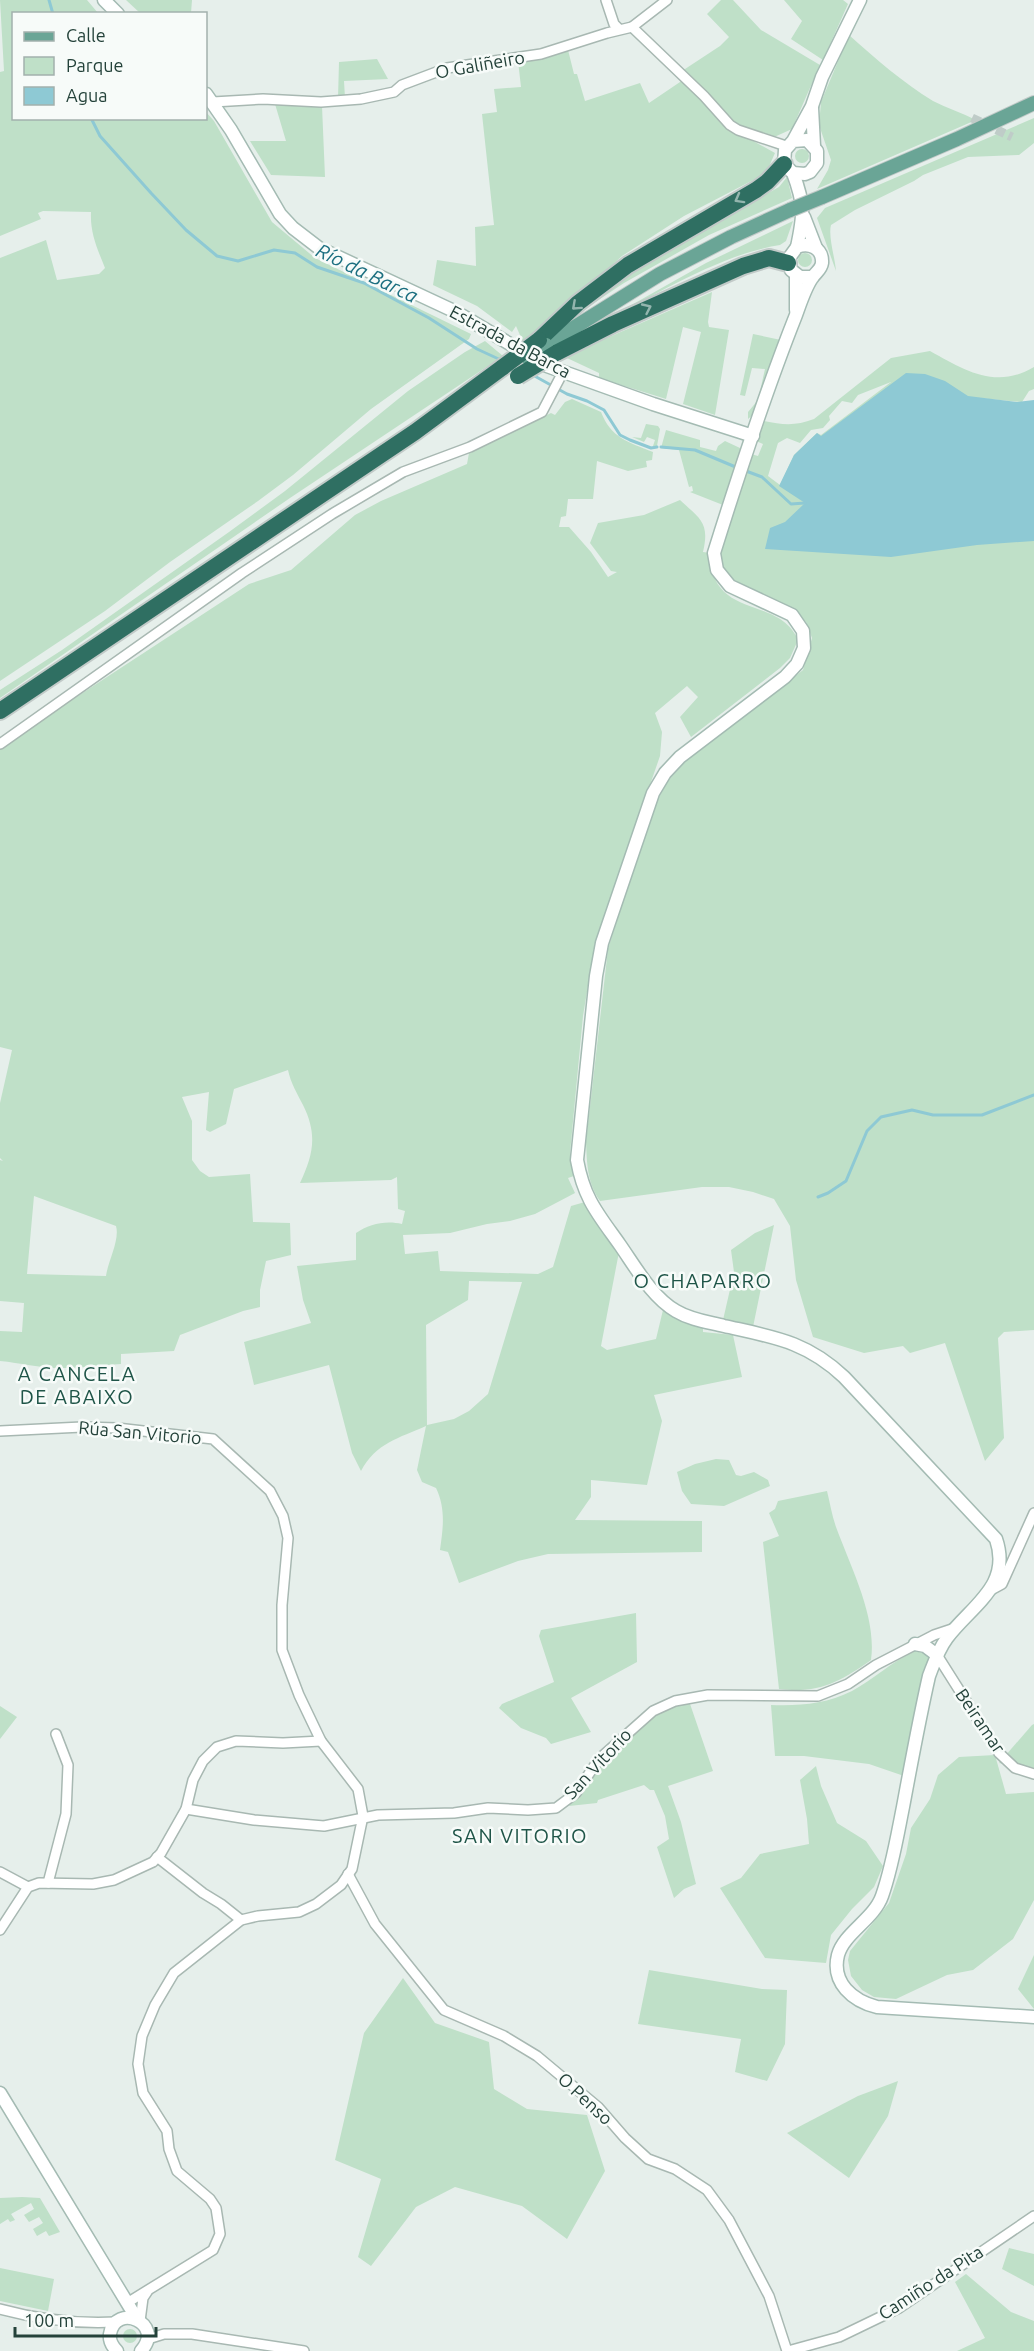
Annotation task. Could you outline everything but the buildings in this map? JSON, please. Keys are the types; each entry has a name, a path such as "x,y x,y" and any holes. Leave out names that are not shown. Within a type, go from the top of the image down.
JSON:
{"highway":[{"path":"547,346 578,303 628,265 789,168"},
{"path":"0,711 547,346 634,314 743,266 769,258 792,269"}],"main road":[{"path":"957,140 1034,103"},
{"path":"547,346 660,274 716,244 790,210 957,140 1034,111"}],"street":[{"path":"104,0 116,12"},
{"path":"606,0 614,24 619,29"},
{"path":"667,0 633,27 704,96 730,125 738,130 790,144 802,139 814,146"},
{"path":"860,0 822,77 812,106 783,157 802,197 804,217 820,253 822,264 813,277 796,315 714,553 721,576 735,590 792,615 803,631 804,648 791,672 680,758 665,773 652,793 602,943 596,975 578,1151 581,1182 601,1219 650,1287 666,1304 685,1317 784,1340 823,1358 844,1377 989,1529 999,1547 1000,1566 991,1590"},
{"name":"O Galiñeiro","path":"209,98 321,102 361,99 394,92 402,85 447,68 541,54 619,29 633,27"},
{"name":"Estrada da Barca","path":"209,98 280,214 303,236 340,259 456,312 515,348 563,372 753,436"},
{"path":"802,197 810,172 817,163 812,106"},
{"path":"789,168 799,175 810,172"},
{"path":"797,247 804,217"},
{"path":"796,315 790,254 797,247 807,244 816,248"},
{"path":"792,269 804,278 813,277"},
{"path":"0,744 233,580 332,514 403,472 470,447 542,412 563,372"},
{"name":"Rúa San Vitorio","path":"0,1431 82,1427 127,1429 213,1439 270,1491 283,1516 288,1538 282,1605 282,1650 298,1695 321,1741 358,1789 363,1816"},
{"path":"1034,1513 1002,1584 991,1590 955,1628 937,1655 928,1676 893,1860 883,1894 879,1903 838,1955 839,1977 848,1993 866,2004 877,2007 1034,2017"},
{"path":"999,1547 1017,1547"},
{"name":"San Vitorio","path":"186,1809 255,1820 324,1826 363,1816 454,1813 488,1808 528,1810 556,1808 576,1793 599,1759 609,1749 637,1723 662,1706 691,1697 708,1695 818,1696 849,1683 915,1644 944,1630 955,1628"},
{"path":"915,1644 925,1646 937,1655"},
{"name":"Beiramar","path":"937,1655 999,1753 1015,1768 1034,1774"},
{"path":"48,1883 66,1814 68,1765 56,1734"},
{"path":"0,1930 28,1887 39,1883 93,1884 114,1880 153,1862 186,1809 193,1780 203,1761 217,1747 236,1742 321,1741"},
{"path":"124,2299 149,2290 213,2250 220,2234 216,2208 210,2199 177,2171 167,2131 143,2094 138,2064 142,2036 155,2005 174,1973 241,1920 299,1912 316,1904 333,1891 352,1869 363,1816"},
{"path":"157,1857 241,1920"},
{"path":"0,1872 28,1887"},
{"name":"O Penso","path":"348,1874 375,1924 444,2010 504,2036 537,2056 598,2107 625,2139 648,2159 675,2169 707,2190 729,2220 769,2296 787,2351"},
{"path":"0,2093 145,2336"},
{"name":"Camiño da Pita","path":"787,2351 839,2337 899,2308 1034,2216"},
{"path":"145,2336 143,2298 149,2290"},
{"path":"110,2337 119,2320 124,2299"},
{"path":"0,2309 51,2319 93,2323 119,2320 145,2336 192,2334 304,2351"},
{"path":"93,2323 110,2337 117,2351"}],"green space":[{"path":"0,0 87,0 97,12 12,12 12,120 207,120 207,113 214,121 272,222 315,258 471,334 469,339 371,409 293,475 258,501 170,562 105,611 0,681 0,258 46,240 57,280 99,274 105,268 93,234 91,212 43,211 38,213 41,219 0,236 0,72 4,71"},
{"path":"126,0 192,0 191,12 139,12"},
{"path":"721,0 733,0 761,30 820,65 792,129 772,138 732,122 682,71 720,46 729,37 707,14"},
{"path":"784,0 843,0 848,4 823,60 791,39 802,21"},
{"path":"849,35 922,94 976,120 817,189 831,160 819,125 821,102"},
{"path":"568,50 574,74 577,74 585,101 640,83 649,103 683,80 728,127 775,153 767,171 759,177 684,216 622,256 534,337 523,342 516,326 512,332 477,306 433,285 437,260 476,266 475,227 494,225 482,114 497,112 494,89 521,87 518,61 545,57"},
{"path":"377,59 388,79 344,81 345,98 338,98 339,62"},
{"path":"275,104 322,106 325,177 271,175 250,141 286,141"},
{"path":"1034,118 1034,143 1019,155 968,157 923,175 831,225 836,271 817,218 825,208"},
{"path":"799,149 805,149 809,156 805,163 799,163 795,159 795,153"},
{"path":"787,177 792,198 709,235 624,283 579,313 622,278 779,187"},
{"path":"793,221 786,241 780,245 757,250 710,267 596,325 706,263"},
{"path":"802,253 808,253 812,260 808,267 802,267 798,263 798,257"},
{"path":"712,292 709,327 729,330 715,415 683,404 701,332 683,327 666,399 599,378 599,373 567,358 600,341"},
{"path":"753,334 781,340 756,412 748,419 748,412 758,400 765,369 752,368 745,396 740,395"},
{"path":"485,341 503,356 290,498 0,698 0,690 62,650 229,532 285,491 408,391"},
{"path":"930,351 955,365 980,375 993,377 1020,374 1034,367 1034,389 1029,391 1022,402 968,397 1034,474 1034,1330 1004,1332 998,1338 1004,1438 985,1461 945,1343 910,1353 903,1346 864,1353 813,1337 796,1280 790,1226 774,1199 729,1187 702,1187 600,1201 588,1173 586,1142 608,949 651,813 667,782 686,761 803,670 812,638 806,622 780,602 740,584 723,568 720,548 751,454 758,456 763,444 756,441 764,421 789,424 814,419 891,358","holes":["891,382 821,435 817,433 794,455 780,485 768,476 778,443 787,438 800,443 811,430 823,428 830,420 829,416 842,401 852,403 858,395"]},
{"path":"572,399 601,412 610,428 621,438 653,452 652,460 646,461 647,467 628,471 597,461 593,499 568,499 566,516 561,517 559,527 569,527 591,552 608,577 617,572 611,571 590,543 598,523 644,515 680,500 702,522 705,534 703,552 710,553 713,574 722,589 733,599 776,617 789,626 798,640 790,658 780,668 691,737 680,717 698,697 687,686 655,713 662,732 660,756 595,943 583,1016 570,1153 574,1176 568,1178 575,1193 535,1214 510,1221 450,1233 403,1235 405,1254 438,1251 440,1271 538,1274 553,1267 571,1206 585,1202 619,1252 601,1346 607,1350 656,1339 663,1310 703,1327 703,1332 733,1335 742,1377 654,1395 662,1421 647,1485 591,1480 591,1497 575,1520 702,1521 702,1552 548,1554 518,1561 459,1583 448,1552 440,1550 443,1519 439,1496 436,1488 422,1482 417,1470 426,1426 389,1442 374,1454 361,1471 352,1453 329,1365 254,1385 244,1342 311,1323 303,1300 297,1266 356,1260 356,1233 378,1224 390,1222 402,1224 405,1211 398,1209 397,1177 391,1180 300,1183 311,1154 312,1135 308,1116 292,1084 288,1070 234,1089 226,1124 210,1132 206,1130 209,1092 182,1097 192,1121 192,1160 200,1171 209,1177 250,1174 253,1222 290,1223 291,1255 266,1261 260,1290 260,1307 243,1311 180,1335 174,1351 121,1354 121,1364 57,1368 0,1361 0,1331 22,1332 24,1303 0,1301 0,1160 3,1161 0,1158 0,1103 12,1050 0,1047 0,747 249,584 291,570 355,515 381,501 467,464 469,453 551,413 555,415 565,402","holes":["34,1196 116,1226 116,1238 106,1276 27,1274","469,1281 522,1282 488,1394 469,1411 454,1419 427,1425 426,1325 468,1300"]},
{"path":"646,424 658,426 660,429 657,446 653,446 655,440 647,437 644,442 632,437 641,438"},
{"path":"666,430 700,440 700,447 716,451 718,446 725,441 740,448 742,452 723,505 690,492 693,491 692,486 689,487 679,450 661,448"},
{"path":"774,1225 753,1327 723,1320 734,1272 731,1250 755,1233"},
{"path":"716,1459 729,1460 736,1475 741,1476 754,1472 768,1480 770,1486 724,1506 691,1504 682,1491 677,1472 695,1464"},
{"path":"827,1491 835,1523 867,1610 872,1644 871,1660 849,1675 828,1685 805,1690 779,1689 763,1542 779,1536 769,1513 775,1509 778,1501"},
{"path":"636,1613 637,1662 571,1698 591,1732 551,1744 546,1738 521,1728 499,1708 502,1704 554,1682 539,1636 541,1630"},
{"path":"915,1651 926,1654 930,1661 904,1776 869,1764 804,1756 775,1756 771,1705 813,1703 832,1699 852,1691"},
{"path":"689,1701 713,1771 668,1786 681,1822 696,1884 684,1889 674,1898 657,1847 669,1839 665,1816 654,1790 644,1785 598,1800 597,1803 569,1806 610,1753 655,1714"},
{"path":"0,1706 17,1717 0,1739"},
{"path":"1034,1724 1034,1770 999,1763 1032,1725"},
{"path":"995,1755 1006,1794 1034,1792 1034,1900 1013,1939 973,1970 947,1975 896,1999 874,1997 862,1990 851,1976 848,1960 850,1951 889,1903 906,1854 911,1828 930,1799 938,1775 959,1757"},
{"path":"816,1766 821,1786 837,1823 866,1841 883,1866 874,1887 831,1935 826,1963 765,1958 720,1888 741,1878 760,1854 809,1844 800,1780"},
{"path":"1034,1955 1034,2009 1018,1989"},
{"path":"649,1970 762,1989 787,1990 785,2044 767,2081 735,2072 741,2039 638,2024"},
{"path":"403,1978 435,2023 489,2042 494,2089 527,2109 587,2115 605,2171 567,2239 522,2206 455,2187 416,2207 371,2266 358,2257 381,2179 335,2160 364,2033"},
{"path":"898,2081 888,2116 849,2178 787,2133 858,2096"},
{"path":"0,2198 40,2198 60,2232 49,2236 46,2231 37,2236 33,2229 43,2223 39,2217 29,2222 24,2215 34,2209 31,2203 11,2214 15,2220 10,2222 8,2219 0,2224"},
{"path":"1009,2248 1034,2254 1034,2286 1002,2269"},
{"path":"0,2268 54,2279 48,2311 0,2301"},
{"path":"966,2274 1011,2312 1034,2321 1034,2351 957,2351 985,2338 955,2282"},
{"path":"127,2329 133,2329 137,2336 133,2343 127,2343 123,2339 123,2333"}],"water":[{"path":"906,373 925,374 945,381 968,396 1017,402 1034,400 1034,541 977,545 891,557 765,549 770,528 785,522 805,503 779,486 794,455 817,433 821,436"}],"waterway":[{"name":"Río da Barca","path":"49,0 52,12"},
{"name":"Río da Barca","path":"92,120 100,136 151,193 186,230 217,256 238,261 274,250 295,253 317,267 364,283 429,318 477,349 503,361"},
{"name":"Río da Barca","path":"531,374 567,394 604,410 620,435 651,448 657,447"},
{"name":"Río da Barca","path":"661,447 695,450 738,468"},
{"name":"Río da Barca","path":"746,471 762,477 791,504 805,503"},
{"path":"818,1197 846,1181 867,1131 881,1117 912,1110 933,1115 982,1115 1034,1095"}],"tunnel":[{"path":"972,118 1012,137"}],"district":[{"name":"O CHAPARRO","path":"703,1281"},
{"name":"A CANCELA DE ABAIXO","path":"77,1386"},
{"name":"SAN VITORIO","path":"520,1836"}]}
